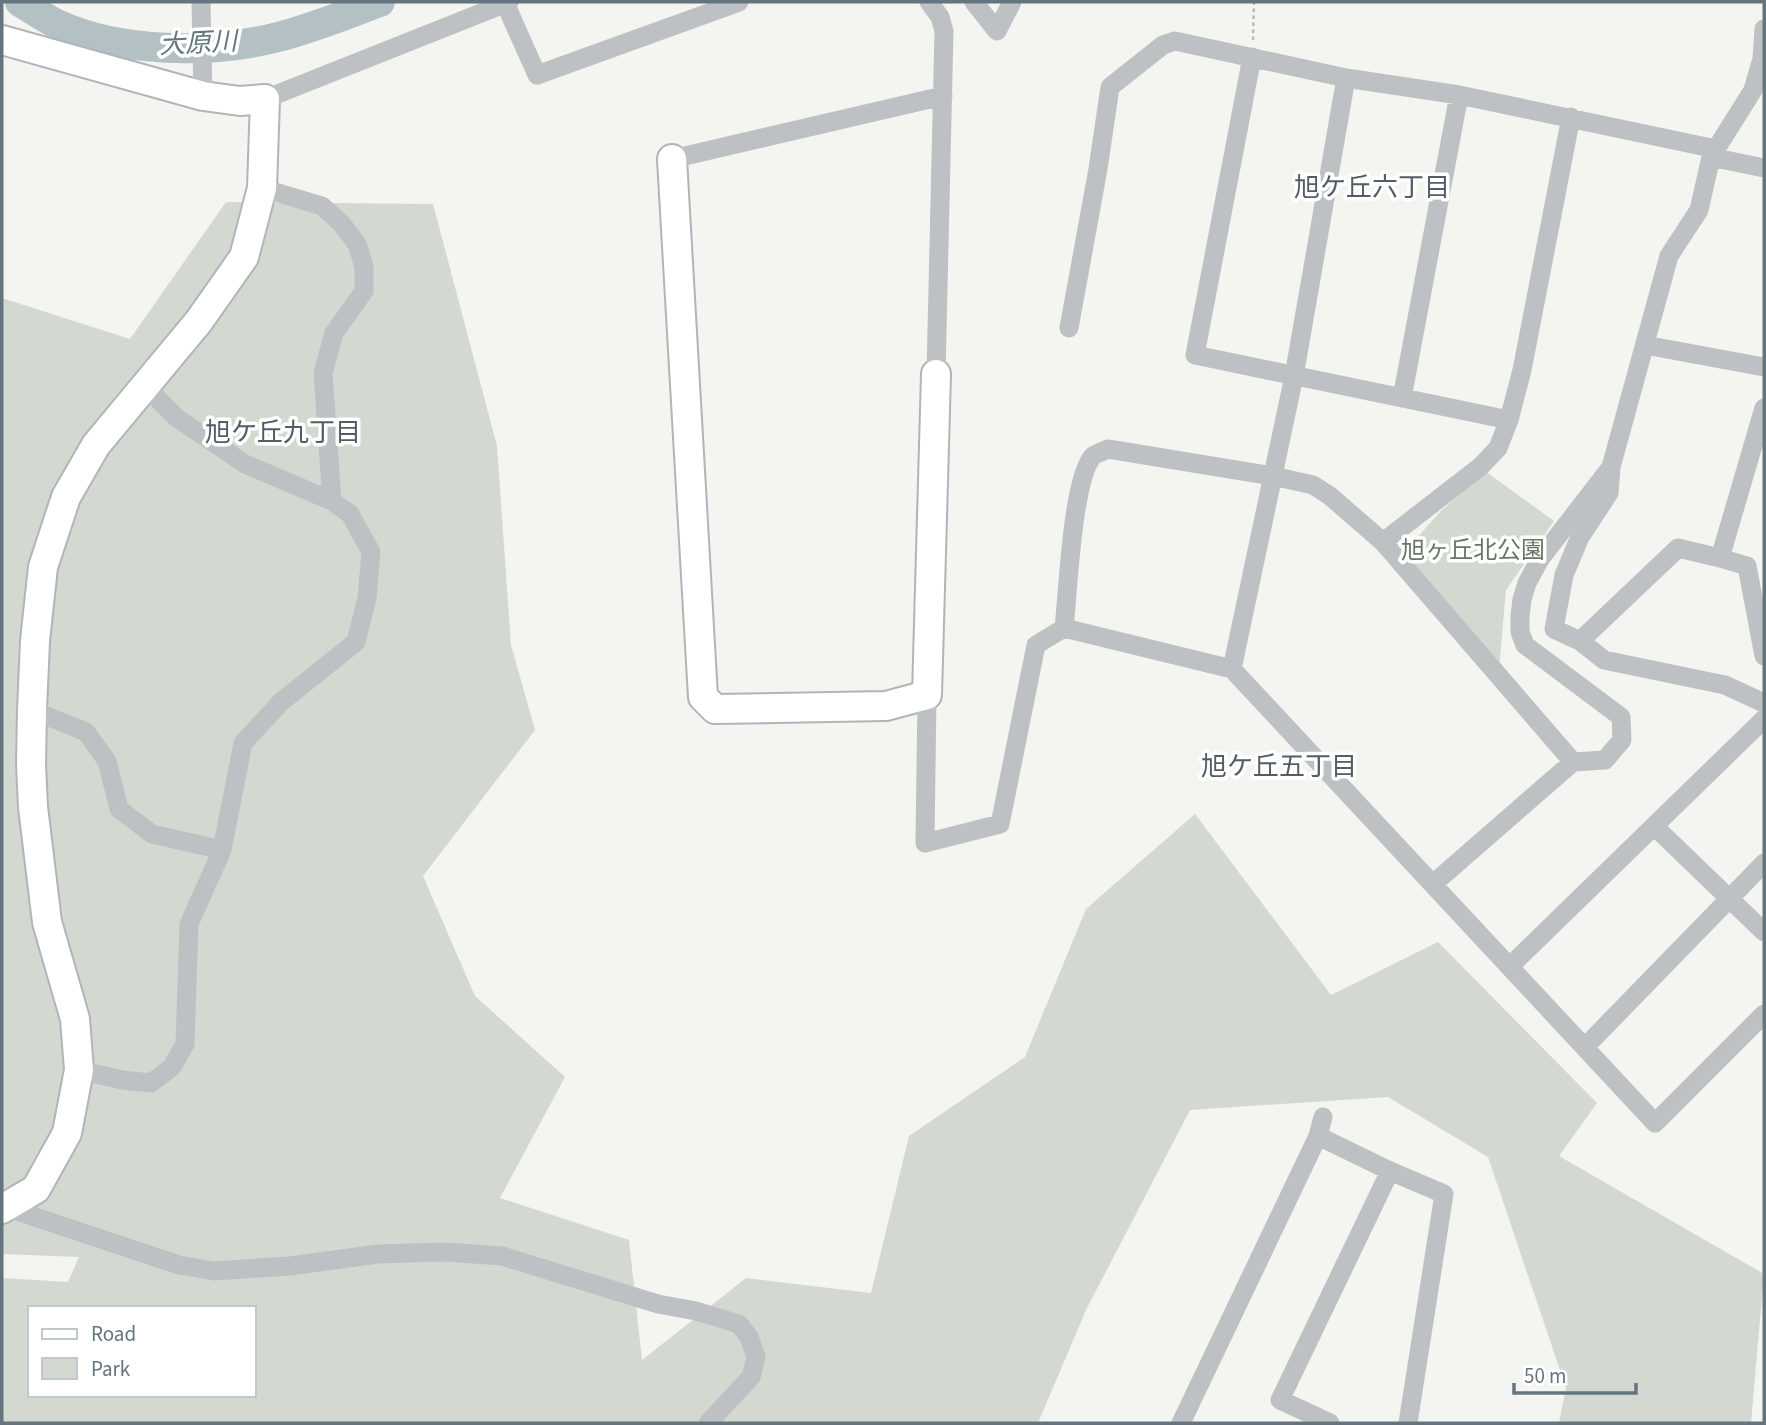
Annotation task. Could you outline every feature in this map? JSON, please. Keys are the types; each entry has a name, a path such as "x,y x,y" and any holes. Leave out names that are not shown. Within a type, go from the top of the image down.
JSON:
{"street":[{"path":"201,2 204,96"},
{"path":"2,40 204,96 240,101 265,99 507,2 537,75 738,2"},
{"path":"929,2 940,17 944,31 925,843 1000,824 1036,645 1064,628 1231,669 1655,1123 1764,1014"},
{"path":"974,2 997,31 1012,2"},
{"path":"1764,29 1762,59 1753,90 1714,153 1699,210 1669,256 1611,467 1609,493 1580,537 1564,575 1554,629 1580,641 1604,660 1725,685 1764,703"},
{"path":"1069,328 1110,87 1163,45 1175,41 1346,79 1460,95 1571,117 1764,168"},
{"path":"1252,57 1195,355 1509,420"},
{"path":"1231,669 1294,376 1346,79"},
{"path":"1402,398 1460,95"},
{"path":"927,695 886,706 715,709 704,697 672,159 943,96"},
{"path":"3,1208 36,1189 67,1133 79,1070 75,1020 47,922 33,807 32,710 35,641 43,567 66,497 96,445 199,321 244,257 262,188 265,99"},
{"path":"1383,542 1481,466 1498,448 1509,420 1522,370 1571,117"},
{"path":"262,188 322,206 341,223 357,244 364,266 364,290 334,334 323,373 332,501"},
{"path":"1645,345 1764,367"},
{"path":"79,1070 122,1080 151,1083 172,1067 185,1044 188,924 222,850 243,743 281,702 356,642 367,598 371,552 350,514 332,501 245,464 177,418 146,387"},
{"path":"1720,558 1764,408"},
{"path":"1064,628 1076,513 1083,476 1094,455 1108,449 1313,485 1383,542 1573,762"},
{"path":"1433,884 1573,762 1605,760 1622,740 1621,717 1525,645 1520,632 1522,599 1540,559 1611,467"},
{"path":"1580,641 1678,548 1756,568 1764,656"},
{"path":"32,710 86,732 107,761 120,809 152,834 222,850"},
{"path":"1510,966 1764,719"},
{"path":"1654,826 1764,932"},
{"path":"1585,1047 1764,863"},
{"path":"1181,1423 1320,1127 1390,1171 1444,1194 1408,1423"},
{"path":"1330,1423 1280,1400 1390,1171"},
{"path":"3,1208 179,1265 214,1271 290,1266 378,1254 445,1252 502,1256 658,1304 696,1311 739,1324 749,1337 756,1357 751,1377 708,1423"}],"path":[{"path":"1252,57 1254,2"}],"green space":[{"path":"226,202 433,204 497,446 511,645 535,730 423,876 475,996 565,1077 500,1198 629,1240 642,1360 746,1278 871,1293 909,1136 1025,1057 1086,909 1195,814 1331,995 1438,942 1597,1103 1559,1156 1764,1274 1751,1423 1559,1423 1566,1388 1488,1157 1388,1097 1190,1110 1086,1310 1038,1423 2,1423 2,1278 68,1282 79,1257 2,1254 2,298 130,339"},
{"name":"旭ヶ丘北公園","path":"1485,471 1554,521 1506,590 1499,669 1408,560 1407,549 1440,512"}],"waterway":[{"name":"大原川","path":"20,2 57,24 82,34 109,41 166,48 252,43 317,25 380,2"}],"district":[{"name":"旭ケ丘六丁目","path":"1372,187"},
{"name":"旭ケ丘九丁目","path":"283,432"},
{"name":"旭ケ丘五丁目","path":"1279,766"}]}
